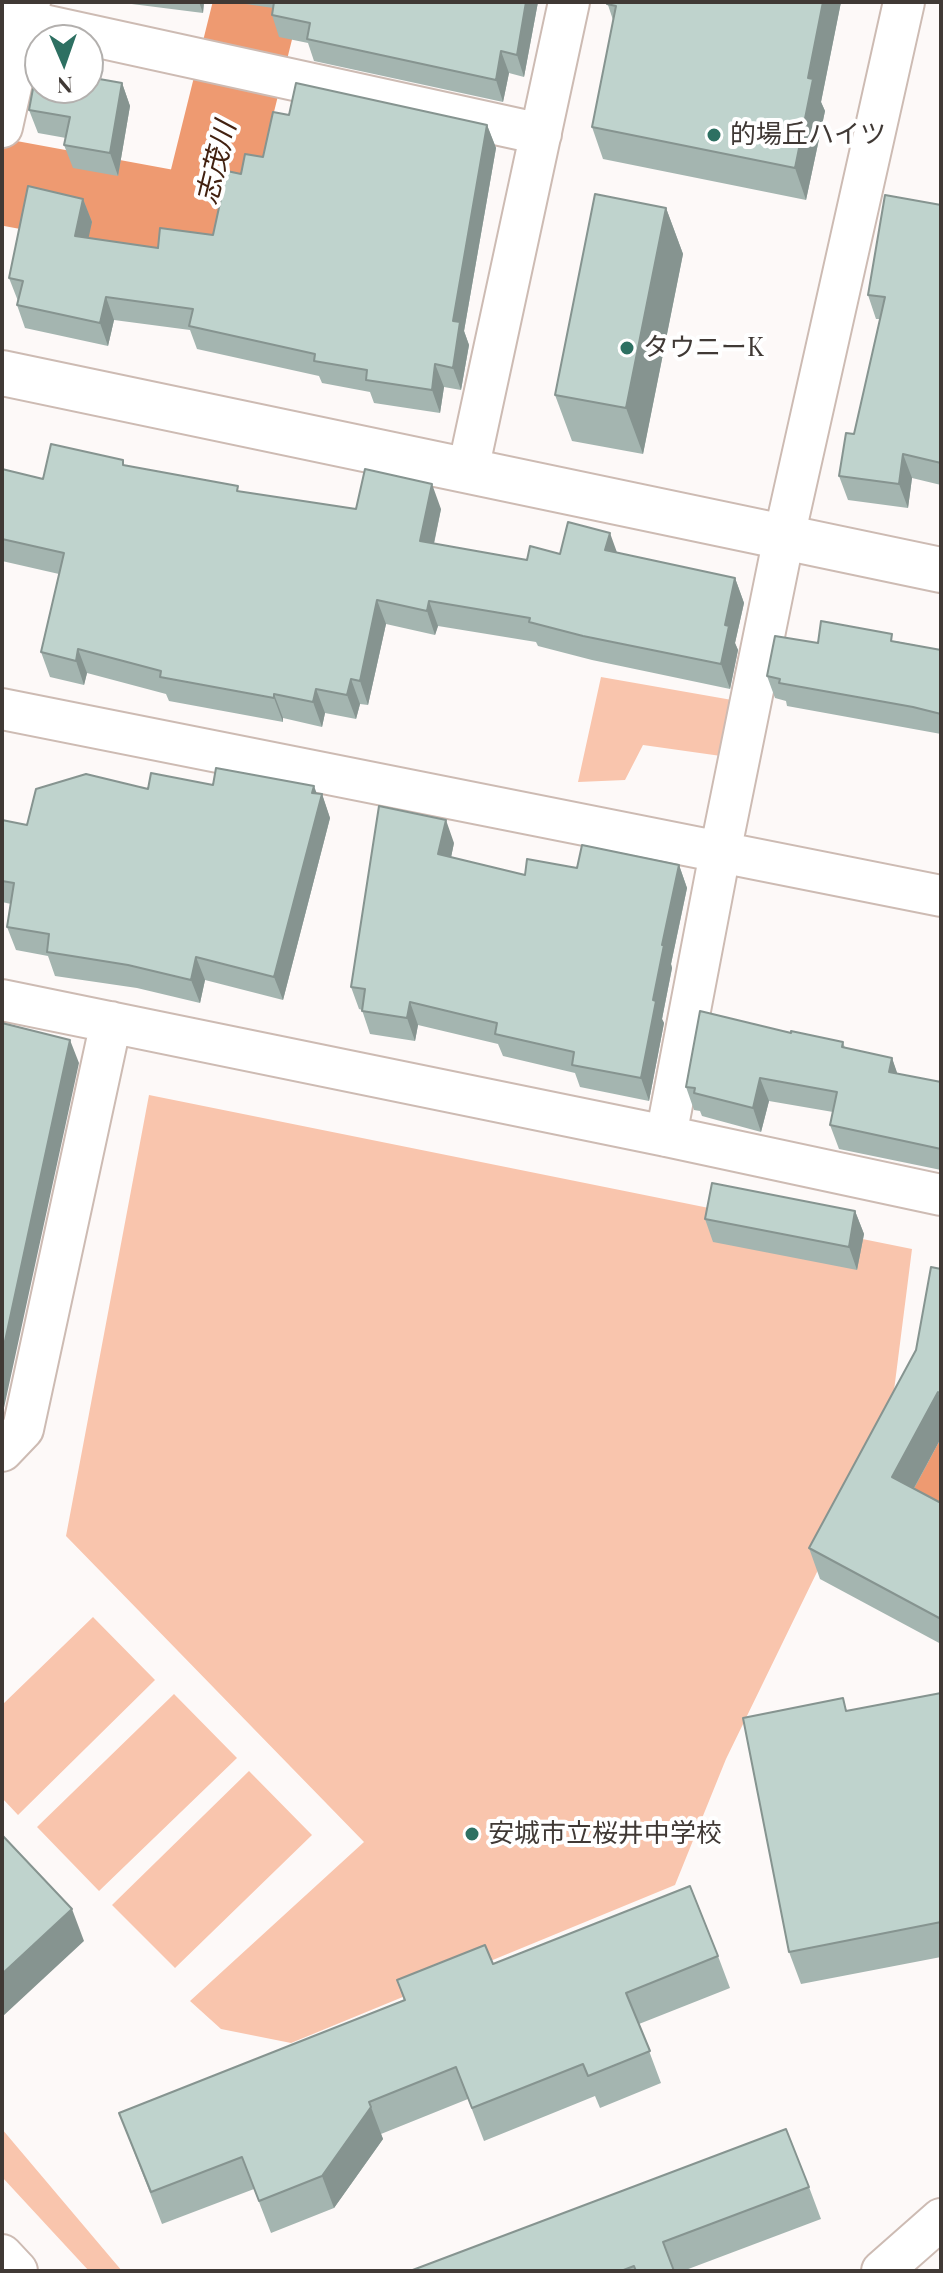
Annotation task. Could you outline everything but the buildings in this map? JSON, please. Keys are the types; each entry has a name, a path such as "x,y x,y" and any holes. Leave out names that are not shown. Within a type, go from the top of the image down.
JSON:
{"street":[{"path":"468,470 569,2"},
{"path":"666,1136 784,537 904,2"},
{"path":"2,127 19,13 541,134"},
{"path":"2,373 941,570"},
{"path":"2,709 941,896"},
{"path":"2,1000 941,1195"},
{"path":"2,1451 23,1429 111,1022"},
{"path":"882,2271 941,2219"},
{"path":"2,2255 17,2271"}],"shaded area":[{"path":"601,677 732,700 721,756 643,745 625,780 578,782"},
{"path":"149,1095 912,1249 890,1422 726,1759 675,1885 291,2043 221,2029 190,2001 364,1842 66,1536"},
{"path":"941,1438 941,1528 903,1508"},
{"path":"93,1617 155,1680 18,1815 2,1798 2,1705"},
{"path":"174,1694 237,1758 99,1891 37,1827"},
{"path":"249,1771 312,1835 175,1968 112,1905"},
{"path":"2,2129 122,2271 89,2271 2,2177"}],"waterway":[{"name":"志茂川","path":"2,182 203,219 257,2"}],"place":[{"name":"的場丘ハイツ","path":"714,135"},
{"name":"タウニーK","path":"627,348"},
{"name":"安城市立桜井中学校","path":"472,1834"}]}
